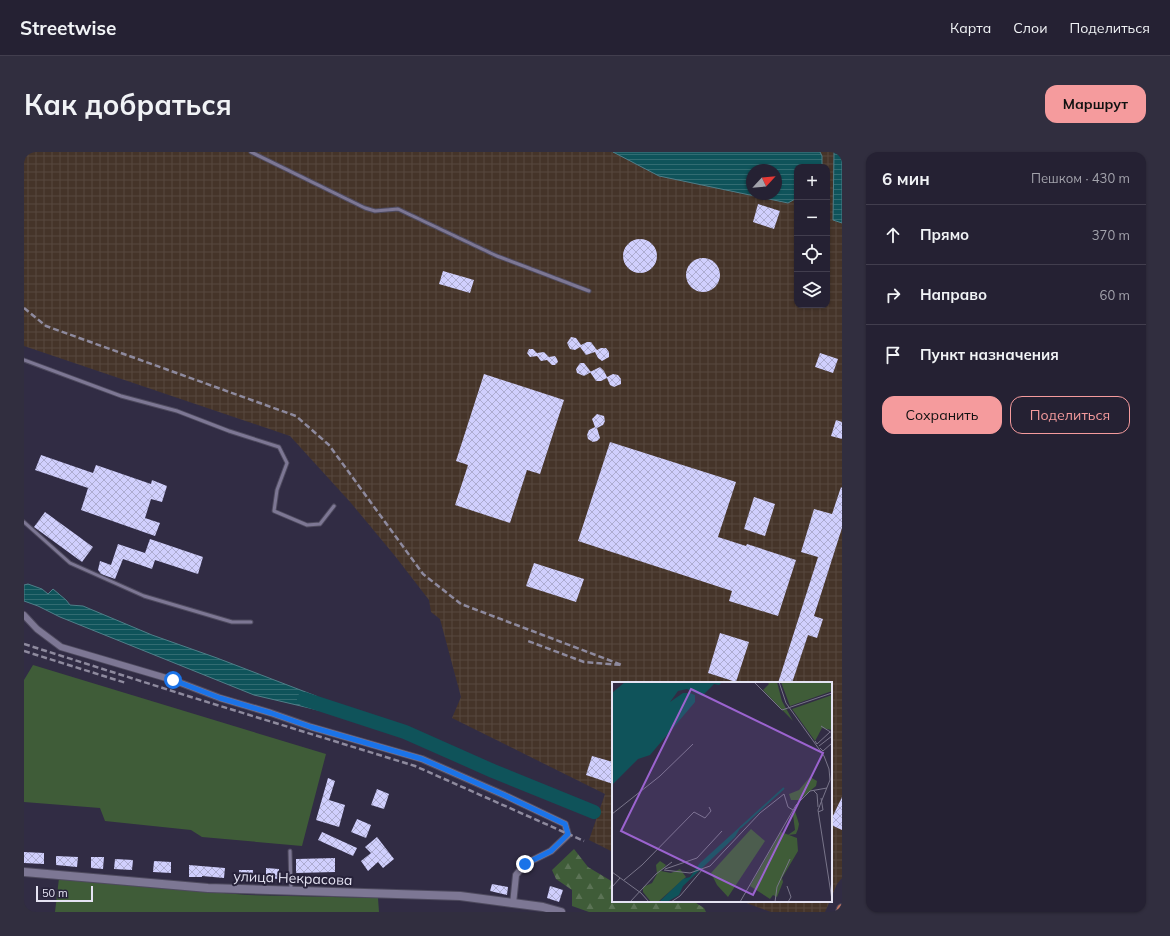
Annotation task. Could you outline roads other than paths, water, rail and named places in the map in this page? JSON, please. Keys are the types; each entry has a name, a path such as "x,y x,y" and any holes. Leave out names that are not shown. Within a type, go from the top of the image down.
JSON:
{"street":[{"path":"25,616 37,629 61,647 173,680 220,698 311,727 422,759 565,824 568,834 551,851 525,864 516,875 513,904"},
{"name":"улица Некрасова","path":"24,872 208,888 460,896 543,907 561,912"}],"lane":[{"path":"251,152 365,208 374,211 398,209 496,256 589,291"},
{"path":"24,360 121,396 177,411 229,431 279,447 287,463 277,490 274,511 307,525 320,524 334,506"},
{"path":"24,522 70,563 144,596 232,622 251,622"},
{"path":"290,851 291,890"}],"waterway":[{"path":"304,699 405,732 493,771 594,812"}],"railway":[{"path":"24,308 46,326 296,416 329,445 423,574 461,604 622,665 584,662 528,641"},
{"path":"24,644 415,766 584,841"},
{"path":"24,651 126,683"}]}
